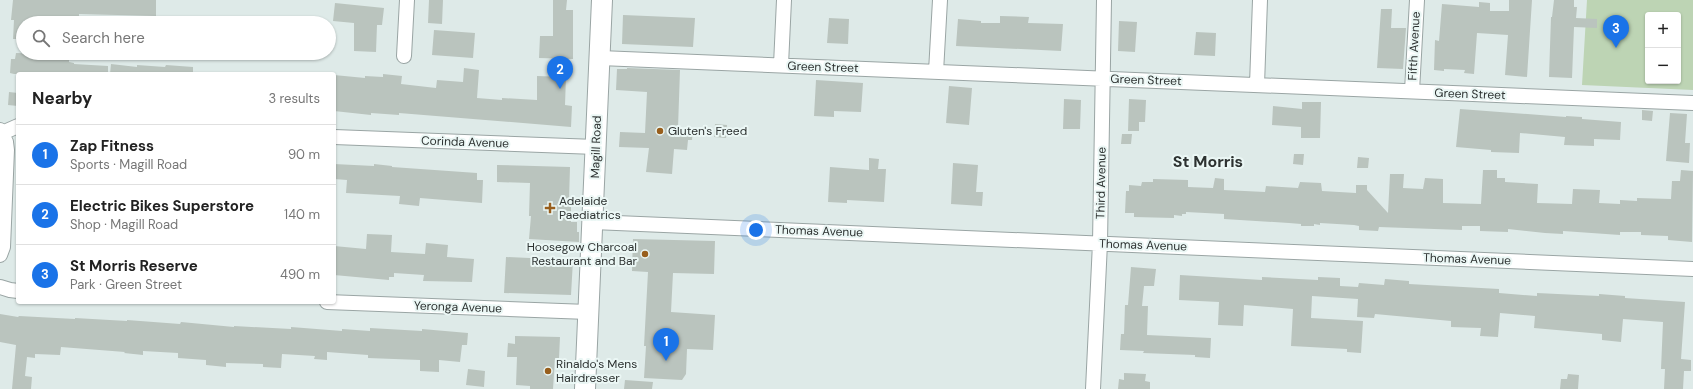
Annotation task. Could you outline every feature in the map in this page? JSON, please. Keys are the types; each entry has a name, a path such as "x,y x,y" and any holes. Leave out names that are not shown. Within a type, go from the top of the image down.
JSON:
{"main road":[{"name":"Magill Road","path":"585,389 602,0"}],"street":[{"path":"404,56 407,0"},
{"path":"781,65 784,0"},
{"path":"936,72 940,0"},
{"name":"Third Avenue","path":"1093,389 1100,243 1104,0"},
{"path":"1257,85 1260,0"},
{"name":"Fifth Avenue","path":"1412,91 1417,0"},
{"name":"Green Street","path":"600,58 1693,103"},
{"path":"0,255 3,247 7,150 1,132 16,127"},
{"name":"Corinda Avenue","path":"336,137 596,147"},
{"name":"Thomas Avenue","path":"593,222 1693,269"},
{"path":"0,287 16,291"},
{"name":"Yeronga Avenue","path":"336,302 588,312"}],"green space":[{"path":"1587,0 1693,0 1693,90 1582,85"}],"building":[{"path":"13,0 156,0 156,16 79,14 79,16 16,16 16,39 13,39 14,20 11,20"},
{"path":"429,0 443,0 442,24 428,23"},
{"path":"553,0 567,0 566,10 573,10 573,59 539,58 540,36 553,36"},
{"path":"1509,0 1532,0 1527,77 1505,75 1508,35 1477,33 1474,74 1464,73 1465,70 1434,70 1435,40 1439,41 1442,4 1479,7 1479,2 1490,3 1490,11 1509,11"},
{"path":"1554,0 1574,0 1574,7 1577,7 1576,18 1597,19 1597,28 1574,27 1572,78 1549,77 1551,17"},
{"path":"335,3 384,8 382,25 377,25 376,52 354,51 354,23 336,21 336,16 334,16"},
{"path":"1381,9 1392,9 1391,28 1406,28 1403,69 1377,68"},
{"path":"623,15 695,18 693,47 622,44"},
{"path":"1000,16 1029,17 1028,23 1063,24 1061,51 956,46 958,19 981,21 981,23 1000,23"},
{"path":"829,18 849,19 848,44 827,43"},
{"path":"1119,21 1137,22 1135,52 1118,51"},
{"path":"434,30 475,33 473,58 432,55"},
{"path":"1196,32 1216,33 1215,56 1194,55"},
{"path":"16,53 16,60 69,60 69,62 74,64 108,66 108,72 16,72 16,74 14,74 10,73 11,59 15,59"},
{"path":"111,64 137,67 137,65 165,67 166,65 193,67 193,72 110,72"},
{"path":"464,68 479,70 477,98 537,100 537,76 566,77 565,105 572,106 571,127 399,113 399,115 371,113 371,115 336,111 336,75 365,78 365,76 383,77 383,74 402,76 401,84 436,88 437,80 463,82"},
{"path":"617,69 680,70 678,128 693,128 692,140 688,140 687,150 674,149 672,174 646,172 649,148 619,147 620,132 645,133 647,92 616,90"},
{"path":"816,80 863,83 861,112 834,111 834,117 814,116"},
{"path":"949,86 972,88 969,125 946,123"},
{"path":"9,92 16,93 16,106 8,105"},
{"path":"1064,99 1081,100 1080,129 1063,129"},
{"path":"1129,99 1146,100 1145,122 1139,122 1139,131 1128,131"},
{"path":"1302,102 1321,102 1320,138 1301,138 1301,127 1272,125 1273,106 1302,109"},
{"path":"1460,109 1582,117 1582,119 1621,122 1620,140 1594,139 1594,146 1564,145 1565,137 1520,133 1519,153 1491,152 1491,150 1456,147"},
{"path":"1642,110 1653,111 1652,121 1642,120"},
{"path":"1670,113 1687,114 1685,143 1690,143 1689,163 1666,161"},
{"path":"715,124 727,125 726,138 714,137"},
{"path":"1122,134 1132,134 1131,144 1121,144"},
{"path":"1294,154 1304,154 1303,165 1293,164"},
{"path":"1358,157 1369,158 1368,168 1357,168"},
{"path":"869,158 879,159 878,169 886,169 884,202 847,200 847,203 828,202 830,167 869,170"},
{"path":"953,163 978,165 976,192 983,192 982,206 951,204"},
{"path":"336,164 374,166 374,164 392,167 477,173 477,180 483,180 482,203 420,198 419,206 399,204 400,196 346,193 347,180 336,179"},
{"path":"497,165 570,167 569,200 571,200 571,222 577,222 579,242 529,239 531,216 529,216 530,183 497,182"},
{"path":"1483,170 1497,170 1497,178 1505,178 1505,182 1538,184 1537,203 1572,204 1573,189 1600,190 1599,203 1620,204 1620,200 1637,201 1637,198 1671,199 1672,181 1680,181 1681,170 1693,171 1692,242 1668,240 1668,236 1641,235 1641,232 1620,232 1620,235 1563,231 1563,234 1508,229 1508,232 1480,231 1480,226 1462,226 1462,230 1379,227 1378,231 1359,230 1359,226 1354,225 1320,223 1320,225 1314,224 1314,226 1301,226 1301,224 1224,219 1224,214 1186,212 1186,214 1182,214 1182,216 1174,215 1174,218 1134,217 1134,213 1125,213 1126,191 1129,191 1129,185 1141,186 1142,182 1153,182 1153,179 1188,180 1188,187 1213,188 1215,178 1224,179 1224,190 1265,192 1266,186 1298,188 1300,182 1321,183 1322,191 1356,193 1356,185 1367,185 1367,190 1388,213 1390,174 1404,174 1403,188 1423,189 1425,178 1443,179 1443,203 1481,204"},
{"path":"367,234 392,235 391,252 425,254 426,243 448,245 447,257 474,259 472,282 423,281 424,275 394,273 394,277 389,277 389,280 336,275 336,246 366,249"},
{"path":"633,239 715,241 714,274 673,273 671,312 715,315 713,350 687,349 686,374 682,380 644,378 646,346 644,346 648,272 632,271"},
{"path":"506,257 573,260 571,295 504,293"},
{"path":"1131,267 1156,269 1154,286 1144,286 1142,306 1148,306 1147,335 1211,338 1210,358 1195,357 1195,355 1143,353 1144,351 1120,350 1121,334 1124,334 1125,305 1128,305"},
{"path":"1180,275 1262,280 1262,277 1318,280 1318,277 1340,278 1340,286 1358,287 1359,283 1384,285 1385,279 1409,281 1409,284 1499,289 1499,293 1537,296 1537,293 1599,296 1599,294 1625,296 1625,298 1685,302 1681,359 1691,360 1691,371 1684,371 1683,389 1664,389 1665,369 1661,369 1663,322 1623,319 1621,342 1602,340 1602,334 1534,328 1535,316 1500,313 1498,337 1480,336 1481,328 1451,327 1451,321 1375,314 1374,318 1357,317 1358,299 1312,296 1311,318 1363,321 1361,353 1347,352 1347,349 1291,346 1293,309 1244,305 1243,326 1218,325 1219,302 1179,300"},
{"path":"0,314 18,317 127,320 180,324 181,322 234,327 291,329 291,327 342,331 342,329 370,331 370,328 422,331 422,329 468,333 467,345 462,345 460,362 439,360 439,372 420,371 420,360 368,358 368,355 327,352 327,360 314,359 315,356 282,354 281,368 263,367 263,364 226,363 226,367 206,365 206,360 178,358 178,353 143,351 143,355 124,353 125,352 61,347 60,355 35,354 35,358 27,357 25,376 32,377 31,389 12,389 16,345 0,342"},
{"path":"515,336 560,337 559,358 555,358 553,389 530,389 530,386 516,385 517,357 507,357 508,343 515,344"},
{"path":"468,369 485,371 484,387 466,385"},
{"path":"1124,373 1146,374 1145,381 1150,382 1150,389 1118,389 1119,379 1124,380"},
{"path":"1568,374 1579,375 1578,389 1560,389 1561,379 1567,379"},
{"path":"625,380 653,382 652,389 624,389"}],"place":[{"name":"St Morris Reserve","path":"1616,48"},
{"name":"Electric Bikes Superstore","path":"560,89"},
{"name":"Gluten's Freed","path":"660,131"},
{"name":"Adelaide Paediatrics","path":"550,208"},
{"name":"Hoosegow Charcoal Restaurant and Bar","path":"645,254"},
{"name":"Zap Fitness","path":"666,361"},
{"name":"Rinaldo's Mens Hairdresser","path":"548,371"}],"district":[{"name":"St Morris","path":"1208,161"}]}
